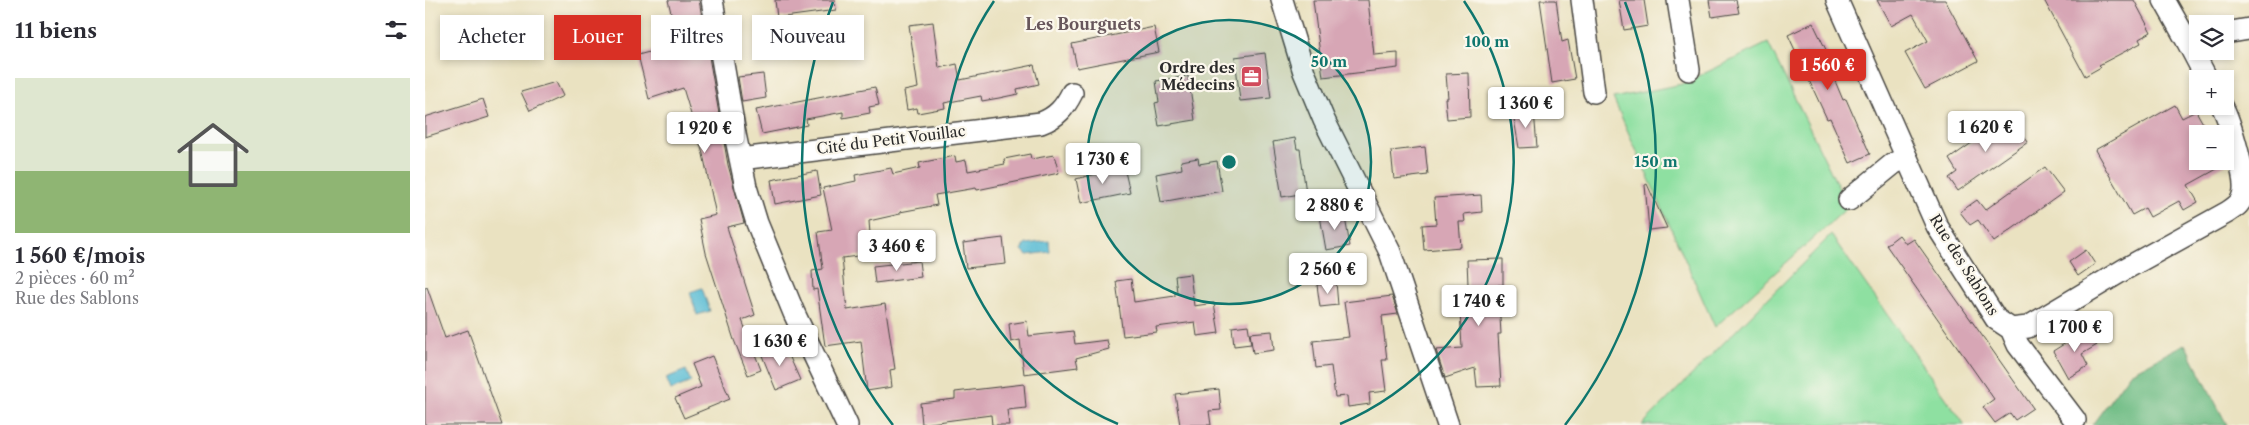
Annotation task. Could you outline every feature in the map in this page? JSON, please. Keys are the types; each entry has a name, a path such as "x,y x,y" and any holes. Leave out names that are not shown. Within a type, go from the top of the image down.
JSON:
{"street":[{"path":"712,0 740,158 757,223 795,313 847,425"},
{"path":"1282,0 1304,72 1324,120 1390,252 1448,425"},
{"path":"1582,0 1594,92"},
{"path":"1678,0 1689,70"},
{"name":"Rue des Sablons","path":"1837,0 1937,226 1996,319 2011,329 2028,327 2125,269 2228,212 2245,205 2245,184 2226,115"},
{"path":"2164,0 2189,34"},
{"path":"2234,32 2249,29"},
{"name":"Cité du Petit Vouillac","path":"740,158 1041,123 1051,119 1061,111 1073,93"},
{"path":"1849,200 1893,164 1906,157"},
{"path":"2011,329 2019,345 2075,420"}],"green space":[{"path":"1768,43 1848,207 1715,327 1613,98 1682,84"},
{"path":"1831,235 1965,425 1642,425"},
{"path":"2185,344 2227,425 2092,425 2130,373"}],"water":[{"path":"1049,241 1050,252 1027,255 1022,250 1026,244"},
{"path":"702,288 710,311 697,315 690,292"},
{"path":"686,370 691,382 671,390 666,378"}],"building":[{"path":"668,0 699,0 702,15 672,15"},
{"path":"775,0 835,0 836,10 799,15 777,15"},
{"path":"1313,0 1368,0 1374,55 1398,53 1398,68 1323,77"},
{"path":"1540,0 1556,0 1562,42 1568,40 1575,79 1552,83"},
{"path":"1619,0 1644,0 1648,26 1624,30"},
{"path":"1709,0 1736,0 1739,13 1712,17"},
{"path":"1877,0 1945,0 1978,61 1925,89 1905,53 1928,41 1913,14 1891,26"},
{"path":"2044,0 2134,0 2151,32 2139,39 2141,43 2099,65 2101,67 2085,76"},
{"path":"933,22 939,68 957,64 960,80 1034,65 1039,84 1017,89 1018,94 999,98 982,101 981,96 944,103 945,108 918,113 917,108 907,110 904,91 918,88 909,25"},
{"path":"1813,23 1831,60 1827,62 1843,100 1846,99 1870,154 1850,163 1830,118 1827,119 1788,35"},
{"path":"1154,27 1159,52 1077,68 1072,44"},
{"path":"651,52 651,60 710,60 728,165 744,223 727,227 755,315 742,320 761,370 748,375 734,340 706,253 699,219 716,215 703,154 683,88 649,99 639,60 641,60 641,54"},
{"path":"1265,53 1271,98 1240,101 1235,57"},
{"path":"1469,73 1470,117 1447,119 1445,98 1448,98 1446,74"},
{"path":"763,74 766,98 742,102 738,77"},
{"path":"1188,76 1195,120 1159,126 1155,103 1159,102 1156,81"},
{"path":"556,82 563,96 530,111 521,92"},
{"path":"875,87 879,105 869,107 870,113 843,118 843,112 806,119 807,125 762,134 756,110"},
{"path":"483,99 489,117 425,137 425,117"},
{"path":"2175,105 2182,118 2189,114 2198,115 2204,125 2189,125 2189,170 2215,170 2188,185 2198,202 2184,210 2179,201 2150,217 2145,208 2132,215 2095,150"},
{"path":"1534,111 1537,147 1519,148 1513,113"},
{"path":"2010,116 2028,142 1958,191 1949,178 1957,172 1949,159"},
{"path":"1295,138 1297,149 1300,149 1306,193 1282,197 1273,142"},
{"path":"1425,147 1428,175 1394,179 1391,151"},
{"path":"1030,154 1031,159 1054,155 1059,173 977,190 976,188 935,195 937,205 900,212 900,214 869,221 870,234 863,235 866,255 842,258 847,310 885,304 895,369 890,370 892,387 867,391 861,341 825,346 817,289 813,290 812,271 823,269 818,232 832,230 823,188 856,181 855,175 891,168 893,174 920,168 919,163 955,156 956,162 966,160 968,171 1005,164 1004,159"},
{"path":"1198,158 1199,164 1217,161 1222,191 1161,202 1156,174 1182,169 1181,161"},
{"path":"1124,167 1130,193 1081,203 1076,179"},
{"path":"2045,167 2064,192 1994,242 1978,220 1970,225 1960,212 1977,200 1985,210"},
{"path":"817,171 821,195 775,204 771,180"},
{"path":"1647,184 1667,228 1649,230 1645,185"},
{"path":"1481,195 1482,212 1464,214 1465,222 1459,222 1461,247 1424,250 1422,225 1436,224 1434,198"},
{"path":"1344,212 1350,246 1326,250 1320,216"},
{"path":"1899,235 1906,244 1914,239 2033,408 2015,420 2010,413 1995,423 1983,407 1994,399 1886,245"},
{"path":"1003,238 1006,264 966,268 963,243"},
{"path":"2086,250 2095,264 2078,276 2069,262"},
{"path":"1503,259 1503,285 1498,285 1501,334 1498,334 1501,386 1477,387 1475,368 1445,378 1436,350 1462,348 1460,310 1469,309 1467,260"},
{"path":"919,261 921,277 875,283 873,266"},
{"path":"1190,274 1194,306 1214,303 1219,333 1197,336 1195,322 1156,327 1157,332 1123,336 1116,281 1131,279 1134,302 1175,296 1175,292 1177,292 1175,276"},
{"path":"1336,282 1338,305 1320,307 1317,285"},
{"path":"427,287 445,338 468,330 502,425 425,425 425,288"},
{"path":"1392,296 1398,314 1382,316 1387,360 1382,360 1386,391 1369,393 1370,404 1348,407 1347,396 1335,397 1331,366 1316,368 1313,341 1349,337 1344,302"},
{"path":"1027,321 1029,336 1073,331 1075,344 1107,340 1109,349 1076,358 1078,367 1024,374 1020,340 1011,342 1009,324"},
{"path":"1248,325 1251,344 1234,346 1232,327"},
{"path":"2088,329 2097,345 2082,354 2088,366 2068,378 2053,351"},
{"path":"1272,331 1274,350 1253,353 1250,333"},
{"path":"784,344 800,380 776,390 761,353"},
{"path":"712,356 730,399 684,418 675,398 701,387 692,364"},
{"path":"1024,384 1026,408 1007,410 1009,425 992,425 991,415 922,424 920,403 955,399 955,392"},
{"path":"1219,389 1221,410 1209,411 1211,425 1180,425 1175,394"}],"place":[{"name":"Ordre des Médecins","path":"1251,77"}],"district":[{"name":"Les Bourguets","path":"1083,24"}]}
